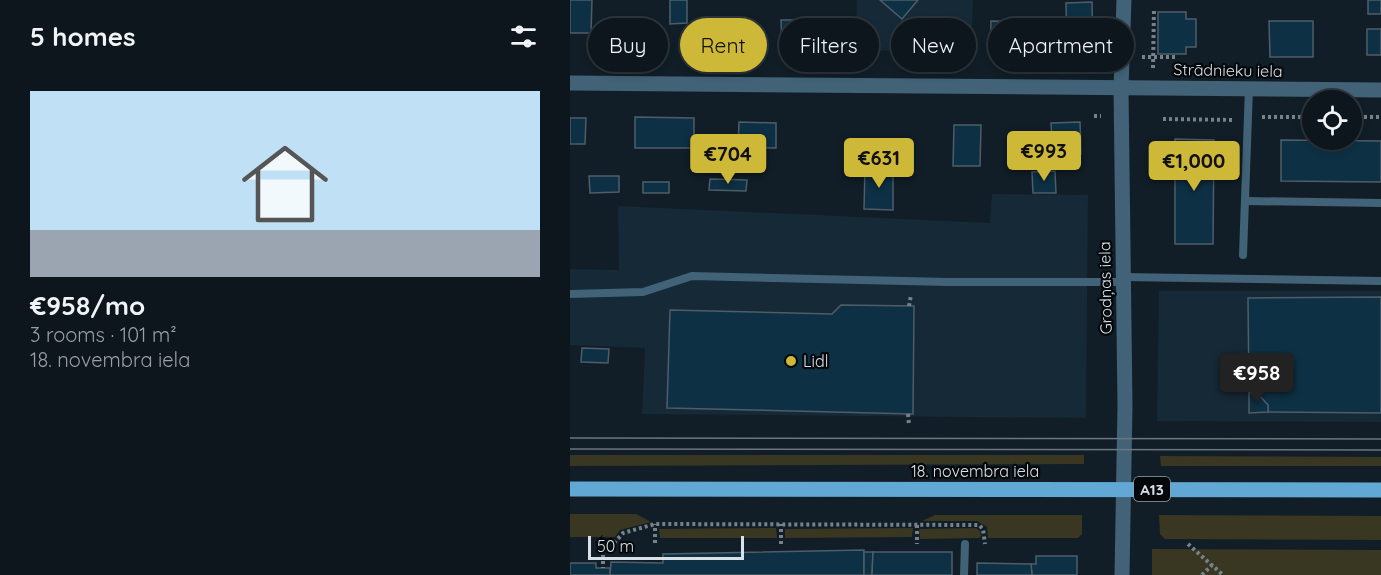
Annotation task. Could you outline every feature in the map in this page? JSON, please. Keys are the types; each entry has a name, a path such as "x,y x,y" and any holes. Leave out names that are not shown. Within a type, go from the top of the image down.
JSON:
{"main road":[{"name":"18. novembra iela","path":"570,489 1381,490"}],"street":[{"name":"Grodņas iela","path":"1122,575 1125,405 1121,88 1124,0"},
{"name":"Strādnieku iela","path":"570,83 1381,90"}],"lane":[{"path":"1243,255 1249,88"},
{"path":"1246,201 1381,203"},
{"path":"570,294 642,292 692,276 970,282 1381,281"},
{"path":"964,544 964,575"}],"path":[{"path":"1153,68 1154,9"},
{"path":"1142,57 1177,57"},
{"path":"1094,116 1101,116"},
{"path":"1362,117 1381,117"},
{"path":"908,414 909,425"},
{"path":"655,524 655,543"},
{"path":"614,543 623,532 655,524 979,525 983,528 985,544"},
{"path":"780,544 781,525"},
{"path":"917,525 917,544"},
{"path":"603,543 603,568"},
{"path":"1188,544 1223,575"},
{"path":"1202,575 1212,565"}],"shaded area":[{"path":"857,0 973,0 972,18 891,18 891,51 879,50 879,18 856,18"},
{"path":"992,194 1088,195 1086,418 642,414 645,348 570,345 570,269 619,270 618,206 990,223"},
{"path":"1159,291 1381,291 1381,422 1157,421"},
{"path":"570,455 1084,455 1084,464 570,466"},
{"path":"1160,456 1381,457 1381,466 1161,466"},
{"path":"570,514 636,514 651,522 620,530 615,537 570,537"},
{"path":"935,515 1082,515 1082,534 1078,538 988,538 987,527 977,521 922,521"},
{"path":"1159,515 1381,516 1381,540 1165,539 1160,534"},
{"path":"776,528 777,538 660,538 659,529"},
{"path":"913,528 912,537 785,538 785,529"},
{"path":"976,528 980,531 979,538 920,539 919,529"},
{"path":"1152,549 1381,550 1381,575 1152,575"}],"building":[{"path":"570,0 592,0 591,18 588,18 588,33 570,33"},
{"path":"670,0 687,0 687,18 680,18 680,23 670,24"},
{"path":"880,0 918,0 901,18"},
{"path":"1368,0 1381,0 1381,14 1368,14"},
{"path":"1092,2 1092,18 1066,18 1066,3"},
{"path":"1158,12 1186,12 1186,19 1196,19 1196,47 1186,47 1186,54 1158,54"},
{"path":"1269,21 1313,21 1313,57 1270,57"},
{"path":"1367,29 1381,29 1381,55 1367,55"},
{"path":"635,117 694,118 694,148 635,148"},
{"path":"570,118 586,118 585,144 570,144"},
{"path":"739,122 776,123 776,148 738,147"},
{"path":"1080,122 1081,154 1053,155 1051,123"},
{"path":"954,125 981,125 980,166 953,166"},
{"path":"1175,139 1214,140 1213,244 1175,244"},
{"path":"1281,140 1302,140 1302,150 1362,150 1362,141 1381,141 1381,182 1281,181"},
{"path":"865,168 893,169 893,210 864,209"},
{"path":"1055,171 1056,193 1033,193 1032,172"},
{"path":"589,176 619,176 619,192 590,193"},
{"path":"710,179 747,180 746,191 709,190"},
{"path":"643,182 669,182 669,193 643,193"},
{"path":"1381,297 1381,413 1268,412 1268,405 1257,393 1249,393 1248,298"},
{"name":"Lidl","path":"841,305 914,306 913,414 667,408 670,310 832,314"},
{"path":"582,348 609,349 608,363 581,362"},
{"path":"1249,393 1257,393 1268,405 1268,412 1249,413"},
{"path":"864,550 864,575 610,575 611,562 663,563 663,554"},
{"path":"864,552 873,552 872,575 864,575"},
{"path":"873,552 952,552 952,575 872,575"},
{"path":"1036,556 1077,556 1077,575 1032,575 1031,564 1036,564"},
{"path":"570,563 596,563 596,568 610,568 610,575 570,575"},
{"path":"977,563 1031,564 1032,575 977,575"}],"tram line":[{"path":"570,438 1381,439"},
{"path":"570,449 1381,450"}],"place":[{"name":"Lidl","path":"791,361"}]}
